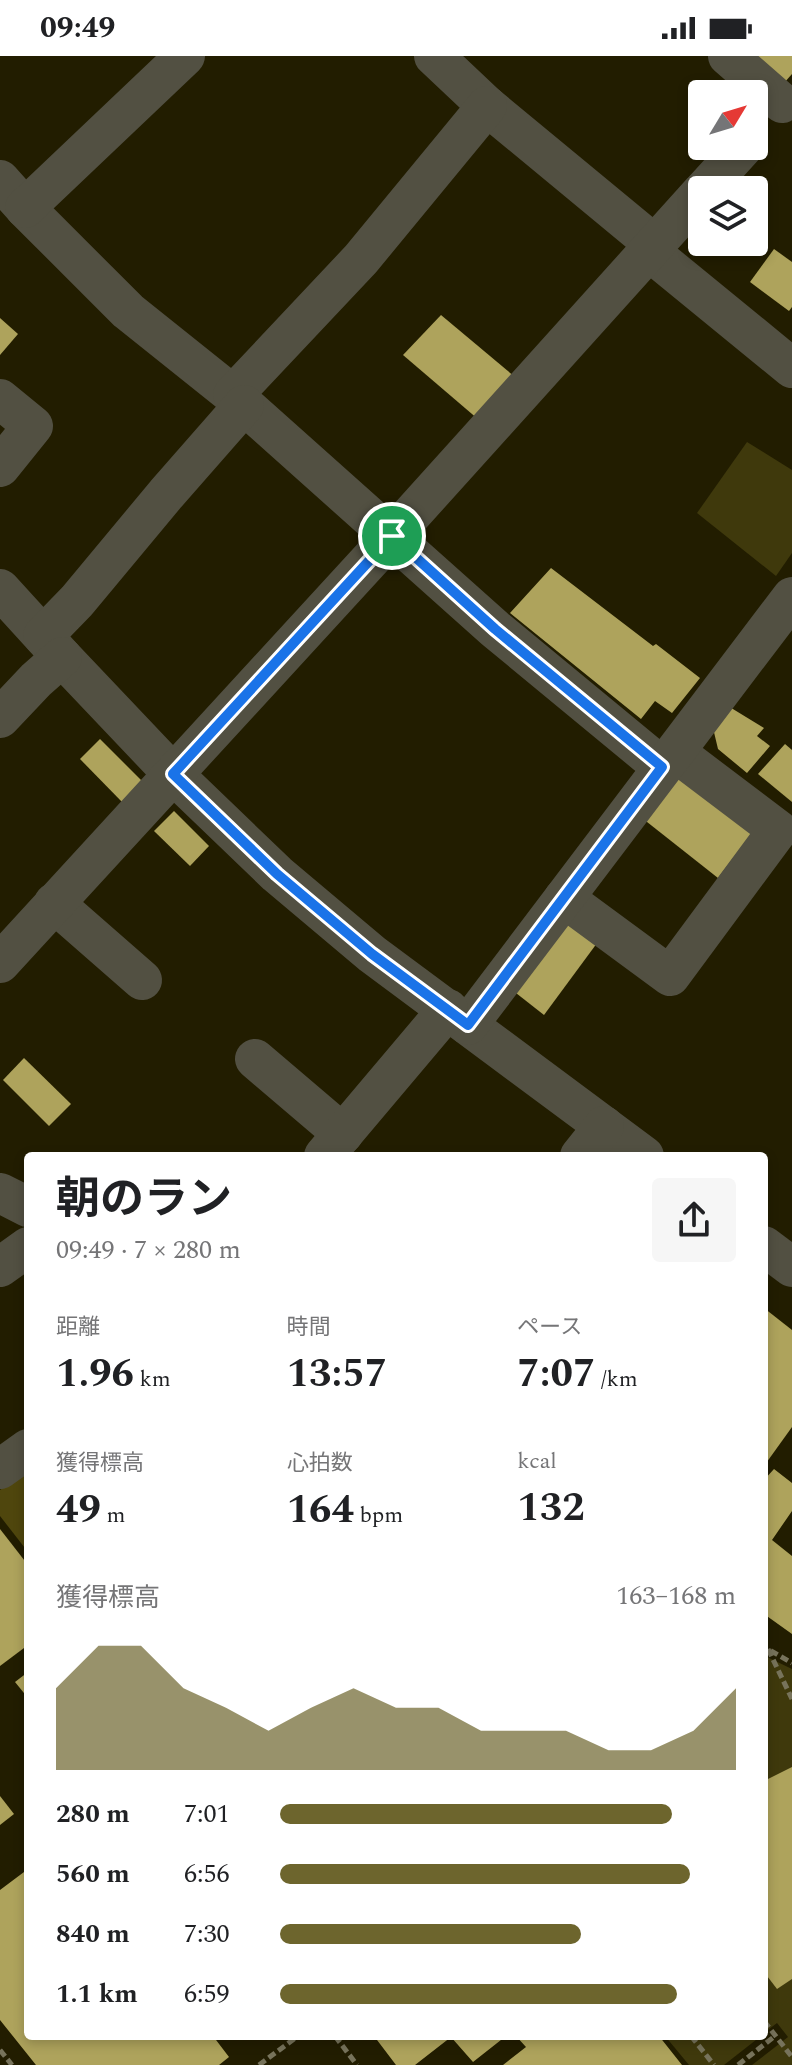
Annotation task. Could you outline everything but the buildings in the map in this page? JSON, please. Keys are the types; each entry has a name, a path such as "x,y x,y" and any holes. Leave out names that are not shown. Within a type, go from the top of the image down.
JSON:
{"street":[{"path":"185,56 12,194 128,311 238,400 495,629 668,759 778,830 670,976 564,898"},
{"path":"434,56 487,106 652,248 788,357"},
{"path":"728,56 787,98 768,119"},
{"path":"0,718 36,680 77,601 166,494 238,400 361,259 487,106"},
{"path":"717,176 731,160"},
{"path":"0,963 688,208"},
{"path":"0,399 33,426 0,467"},
{"path":"0,589 173,774 277,874 372,954 458,1017 592,1141 630,1152"},
{"path":"255,1059 334,1145 458,1017 564,898 792,597"},
{"path":"54,903 142,980"},
{"path":"0,1193 24,1205"},
{"path":"768,1249 792,1267"},
{"path":"0,1267 24,1250"},
{"path":"0,1469 24,1452"}],"path":[{"path":"768,1649 792,1663"},
{"path":"768,1649 792,1699"},
{"path":"768,2026 792,2057"},
{"path":"738,2065 775,2036"},
{"path":"259,2065 293,2040"},
{"path":"338,2040 357,2065"},
{"path":"694,2040 714,2065"},
{"path":"0,2050 12,2065"}],"shaded area":[{"path":"747,442 792,470 792,553 776,576 697,513"},
{"path":"24,1473 24,1547 0,1516 0,1490"},
{"path":"768,1657 792,1669 792,2065 752,2065 788,2037 777,2023 768,2030"},
{"path":"668,2040 756,2040 724,2065 689,2065"}],"route":[{"path":"392,536 495,629 662,767 468,1025 372,954 277,874 173,774 392,536"}]}
